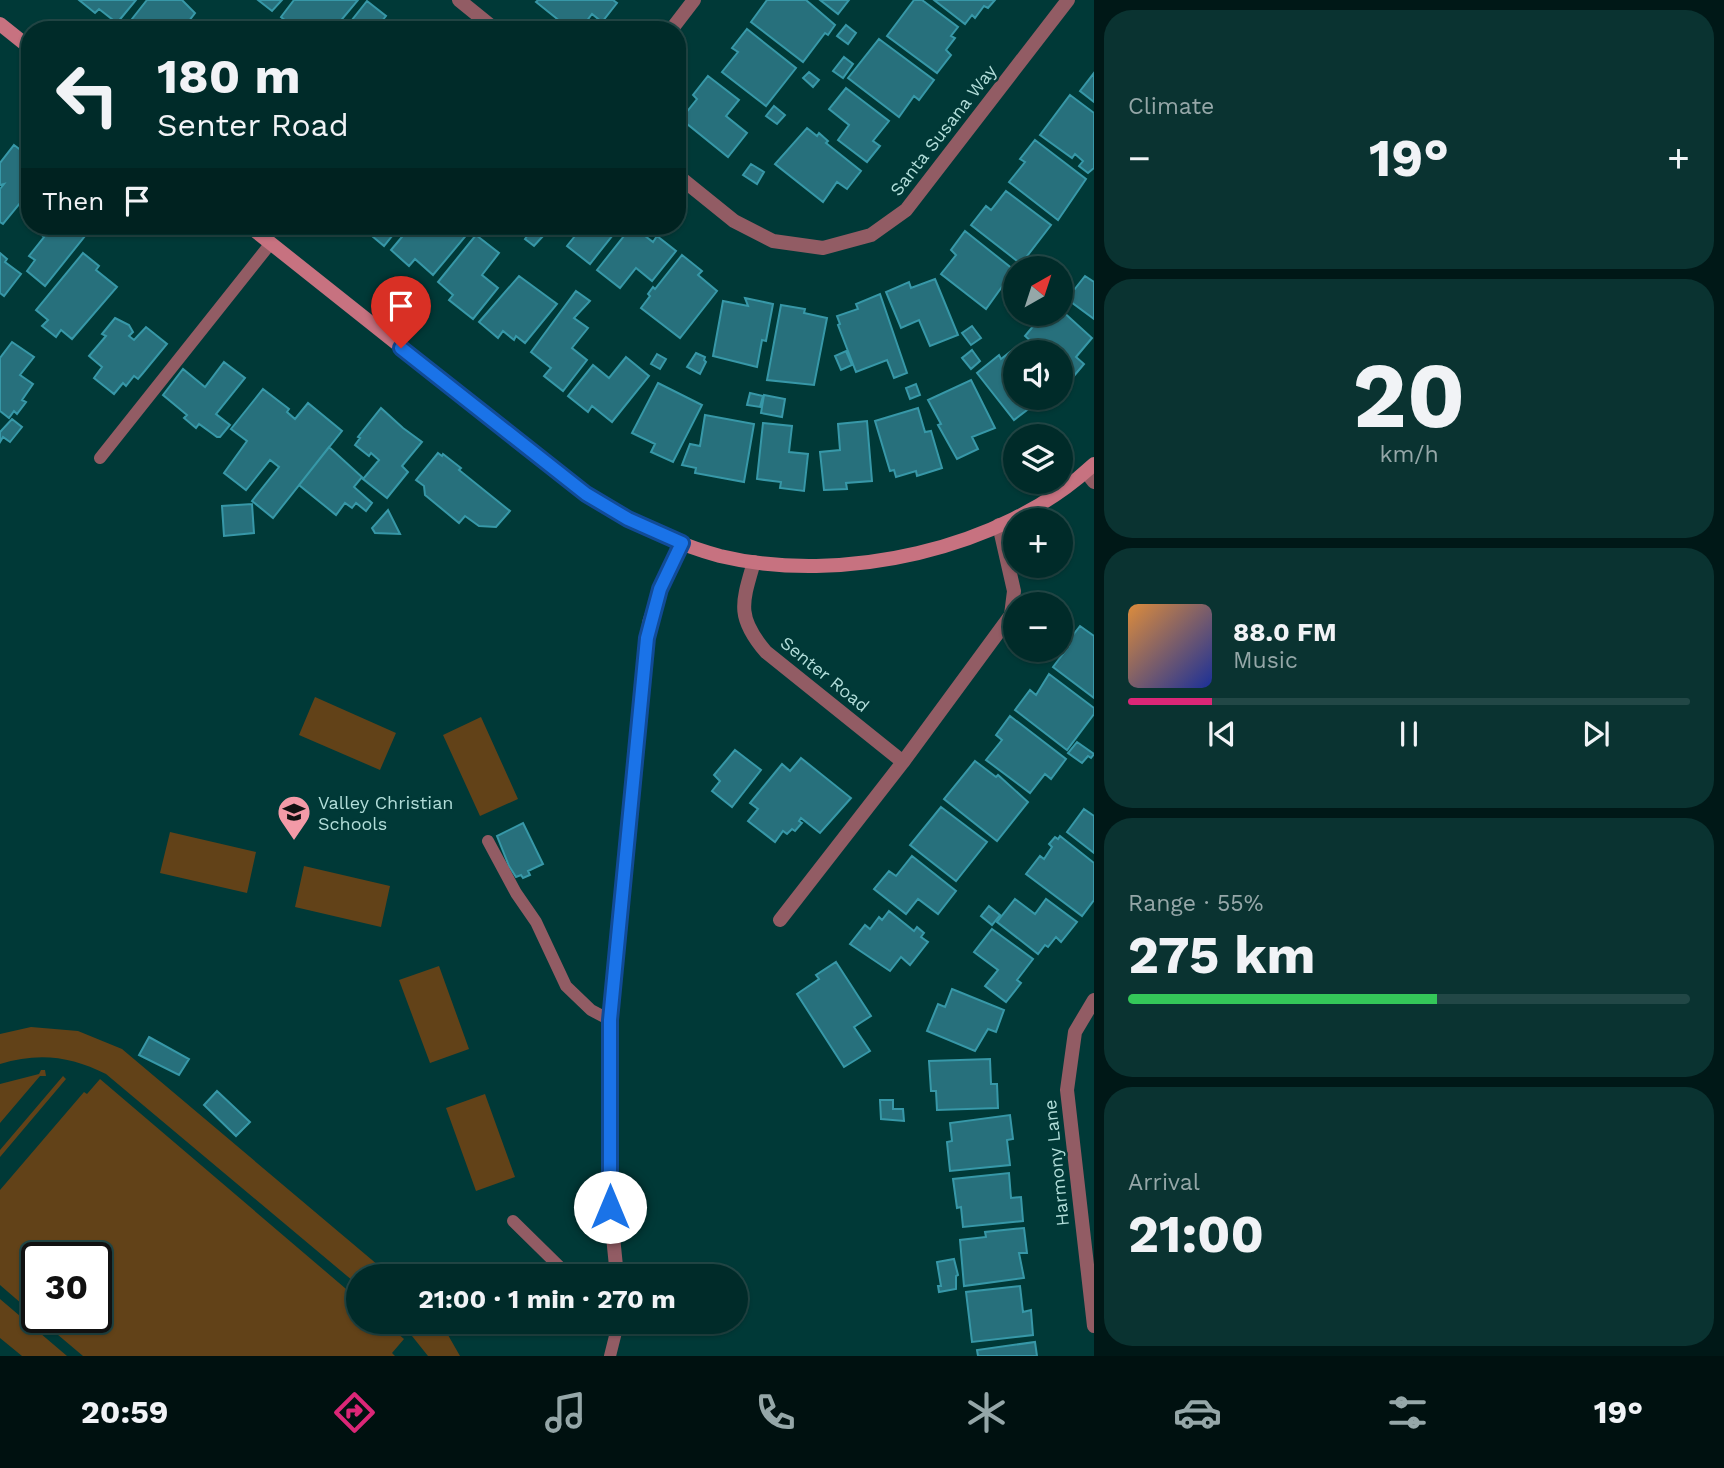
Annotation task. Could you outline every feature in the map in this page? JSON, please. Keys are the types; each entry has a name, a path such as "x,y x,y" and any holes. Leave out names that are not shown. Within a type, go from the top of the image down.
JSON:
{"main road":[{"path":"0,24 21,41"},
{"path":"261,235 553,470 618,513 682,543 722,556 754,562 809,566 877,560 921,552 999,525 1091,473"}],"street":[{"path":"459,0 485,21"},
{"path":"678,21 694,0"},
{"name":"Santa Susana Way","path":"686,182 734,221 773,241 822,248 871,235 906,210 1068,0"},
{"path":"780,920 903,762 1011,615 1014,591 999,525"},
{"path":"616,1264 610,1207 610,1020 647,638 660,589 682,543"},
{"name":"Senter Road","path":"754,562 742,608 756,640 766,652 903,762"},
{"name":"Harmony Lane","path":"1094,1000 1075,1032 1067,1090 1094,1326"}],"lane":[{"path":"100,458 271,243"},
{"path":"488,841 516,893 536,922 566,986 591,1010 610,1020"},
{"path":"513,1221 557,1264"},
{"path":"610,1356 615,1334"}],"shaded area":[{"path":"315,697 396,733 380,770 299,735"},
{"path":"481,717 518,799 480,816 443,735"},
{"path":"170,832 256,852 247,893 160,873"},
{"path":"304,866 390,886 381,927 295,907"},
{"path":"439,966 469,1049 430,1063 399,980"},
{"path":"31,1027 78,1031 122,1049 377,1264 346,1264 346,1275 106,1074 80,1063 54,1058 28,1058 0,1064 0,1034"},
{"path":"41,1070 45,1070 46,1076 40,1076 0,1123 0,1084 39,1074"},
{"path":"63,1076 66,1079 0,1157 0,1150"},
{"path":"100,1079 346,1289 346,1334 398,1334 404,1339 392,1353 395,1356 83,1356 56,1333 112,1333 112,1242 21,1242 21,1303 0,1285 0,1190 84,1092 87,1094"},
{"path":"485,1094 515,1177 476,1191 446,1108"},
{"path":"0,1299 21,1317 21,1333 40,1333 67,1356 22,1356 0,1338"},
{"path":"410,1334 447,1334 460,1356 428,1356"}],"building":[{"path":"79,0 136,0 119,21 114,21 99,9 95,13"},
{"path":"147,0 182,0 195,13 189,21 130,21"},
{"path":"258,0 282,0 272,11"},
{"path":"294,0 358,0 340,21 286,21 281,17"},
{"path":"613,0 617,3 603,21 592,14 587,21 560,21 536,2"},
{"path":"767,0 806,0 835,25 828,35 825,33 803,62 751,22"},
{"path":"820,0 849,0 838,14"},
{"path":"914,0 922,0 958,27 951,36 955,38 946,50 951,55 937,73 887,36"},
{"path":"934,0 995,0 988,8 984,6 975,18 972,15 965,24"},
{"path":"367,1 386,16 382,21 351,21"},
{"path":"846,25 856,33 848,44 837,36"},
{"path":"747,29 796,68 766,106 722,72 738,52 732,48"},
{"path":"879,39 934,80 919,100 914,96 899,117 848,78"},
{"path":"844,57 853,64 843,78 833,71"},
{"path":"809,72 819,80 813,87 803,78"},
{"path":"1094,73 1094,102 1080,91"},
{"path":"708,76 739,100 726,116 747,133 728,157 686,123 686,113 697,99 693,95"},
{"path":"846,88 889,121 873,141 880,146 867,162 838,140 849,125 829,109"},
{"path":"1070,95 1094,113 1094,168 1088,173 1079,166 1083,161 1075,154 1072,158 1040,135"},
{"path":"774,106 785,115 777,124 766,116"},
{"path":"807,128 817,136 819,133 828,141 826,143 861,171 847,189 837,182 823,202 775,164"},
{"path":"1035,140 1086,179 1058,220 1009,182 1025,162 1020,159"},
{"path":"14,145 21,150 21,202 3,224 0,222 0,189 4,184 0,185 0,163"},
{"path":"751,164 764,172 757,184 743,175"},
{"path":"1006,191 1051,225 1027,256 1011,256 971,225 986,206 991,210"},
{"path":"965,231 1003,261 1003,285 986,309 941,274 956,255 951,250"},
{"path":"42,235 86,235 45,286 27,271 35,260 29,256 44,237"},
{"path":"371,235 393,235 384,246"},
{"path":"404,235 466,235 433,275 415,259 409,266 391,250"},
{"path":"476,235 499,253 482,275 498,288 473,319 449,300 453,295 438,282"},
{"path":"528,235 543,236 534,246 525,239"},
{"path":"576,235 613,235 590,264 567,246"},
{"path":"625,235 644,235 653,242 657,236 676,251 652,281 636,268 620,288 597,270"},
{"path":"0,253 7,259 5,262 21,274 4,296 0,293"},
{"path":"83,253 99,266 96,270 117,287 72,339 61,330 56,337 42,326 48,320 36,310"},
{"path":"682,255 702,271 698,275 717,291 680,338 641,308 653,287 655,289"},
{"path":"519,276 557,304 525,343 516,336 514,340 503,331 498,338 479,322"},
{"path":"1085,276 1094,282 1094,319 1073,303 1073,291"},
{"path":"935,279 958,335 930,346 919,320 901,328 886,292 909,282 911,288"},
{"path":"576,291 590,301 574,318 588,328 572,348 587,360 563,391 544,376 551,368 531,352"},
{"path":"880,294 907,373 894,378 887,360 856,372 838,325 837,316 858,309 856,304"},
{"path":"745,298 773,304 766,341 762,340 757,367 713,356 723,301 748,306"},
{"path":"781,305 805,309 804,313 827,318 814,385 767,380"},
{"path":"115,318 129,325 133,332 129,336 134,340 146,327 167,344 138,379 134,376 126,386 123,383 114,394 94,378 102,367 89,356 106,336 102,334"},
{"path":"1073,321 1092,338 1076,357 1084,364 1073,377 1073,340 1030,340 1025,336 1033,326 1073,326"},
{"path":"972,326 981,338 971,345 962,333"},
{"path":"12,342 34,357 20,375 33,384 22,400 26,402 17,414 14,411 9,418 0,411 0,358"},
{"path":"972,350 980,361 971,369 962,358"},
{"path":"846,351 852,365 841,370 835,356"},
{"path":"696,353 705,357 706,362 700,374 687,367"},
{"path":"657,354 666,359 660,369 651,364"},
{"path":"999,355 1001,359 1003,357 1003,406 977,373"},
{"path":"626,357 649,376 612,422 592,406 588,412 568,396 593,365 609,378"},
{"path":"224,362 245,378 216,414 230,425 217,437 199,424 196,428 184,418 187,415 163,395 183,369 205,387"},
{"path":"971,380 995,428 972,437 978,449 957,459 928,400"},
{"path":"658,383 702,405 673,462 651,452 655,444 632,433"},
{"path":"916,384 920,395 910,399 906,388"},
{"path":"263,389 289,409 287,412 295,419 308,403 342,431 273,518 252,501 279,467 270,460 246,490 224,473 247,441 231,429"},
{"path":"750,393 763,396 760,407 747,405"},
{"path":"764,395 785,399 782,417 761,413"},
{"path":"381,408 422,442 402,466 408,472 387,498 363,479 379,460 355,445 360,438 358,437"},
{"path":"918,408 925,432 931,431 942,468 917,476 916,471 896,477 894,470 890,471 875,421"},
{"path":"1006,410 1027,410 1014,420"},
{"path":"705,415 754,424 744,482 695,473 696,468 682,465 690,444 700,446"},
{"path":"12,419 22,427 10,442 3,437 0,442 0,432"},
{"path":"867,421 872,481 846,483 847,489 824,490 820,452 840,450 838,424"},
{"path":"763,423 792,426 789,452 808,454 804,491 780,488 781,482 757,479"},
{"path":"329,447 362,477 354,487 372,503 366,511 356,503 352,508 345,503 336,515 299,485"},
{"path":"438,453 461,468 459,470 510,511 496,527 479,526 465,516 459,523 425,495 424,486 416,480"},
{"path":"252,504 254,533 224,536 222,506"},
{"path":"388,510 400,534 375,533 372,528"},
{"path":"1080,626 1094,636 1094,698 1053,667 1057,662 1073,662 1073,635"},
{"path":"1049,674 1094,708 1094,714 1067,750 1015,710 1030,690 1036,695"},
{"path":"1010,716 1066,759 1051,779 1045,774 1030,793 986,760 1002,740 996,735"},
{"path":"1077,742 1094,754 1082,763 1068,753"},
{"path":"735,750 761,770 732,807 712,791 720,781 714,775"},
{"path":"801,758 851,798 820,833 801,818 799,821 802,823 795,831 792,829 787,834 783,831 775,842 748,821 758,809 750,803 782,764 790,771"},
{"path":"975,761 996,777 998,775 1028,802 997,841 944,799"},
{"path":"941,807 987,842 956,881 910,845"},
{"path":"1084,809 1094,816 1094,853 1067,832"},
{"path":"523,823 543,864 528,871 530,875 523,878 521,875 516,877 509,866 497,836"},
{"path":"1060,836 1094,863 1094,900 1082,916 1026,874 1040,856 1044,859 1052,847 1049,844 1055,837 1058,839"},
{"path":"912,856 956,891 938,914 918,899 906,914 874,889 889,871 896,876"},
{"path":"1015,899 1035,914 1046,899 1077,922 1061,942 1056,937 1038,954 997,922"},
{"path":"989,906 1000,915 992,925 981,916"},
{"path":"889,911 914,931 917,927 924,933 921,937 928,942 910,965 901,957 890,971 850,944 865,925 870,929 879,917 882,920"},
{"path":"992,929 1033,959 1017,980 1021,983 1006,1002 985,986 998,970 974,952"},
{"path":"836,962 871,1016 854,1027 870,1051 844,1067 797,994 819,979 816,975"},
{"path":"952,989 1004,1010 996,1032 988,1029 975,1051 927,1031 938,1004 945,1007"},
{"path":"149,1037 189,1059 179,1075 139,1055"},
{"path":"990,1059 991,1084 997,1084 998,1108 937,1110 936,1091 931,1091 929,1061"},
{"path":"217,1091 250,1122 236,1136 204,1105"},
{"path":"880,1100 893,1100 893,1109 903,1109 904,1121 881,1119"},
{"path":"1010,1115 1013,1139 1007,1140 1010,1165 950,1171 947,1142 952,1141 950,1123"},
{"path":"1009,1173 1011,1198 1021,1197 1023,1221 963,1227 961,1207 957,1208 953,1179"},
{"path":"1024,1228 1027,1253 1019,1253 1024,1278 964,1286 960,1240 986,1237 985,1232"},
{"path":"954,1259 958,1275 956,1289 939,1292 938,1286 941,1286 937,1262"},
{"path":"1020,1286 1023,1312 1031,1310 1033,1335 972,1342 966,1292"},
{"path":"1035,1342 1037,1356 978,1356 977,1350"}],"place":[{"name":"Valley Christian Schools","path":"294,842"}],"route":[{"path":"401,348 586,494 628,519 682,543 653,607 647,638 610,1020 610,1207"}]}
